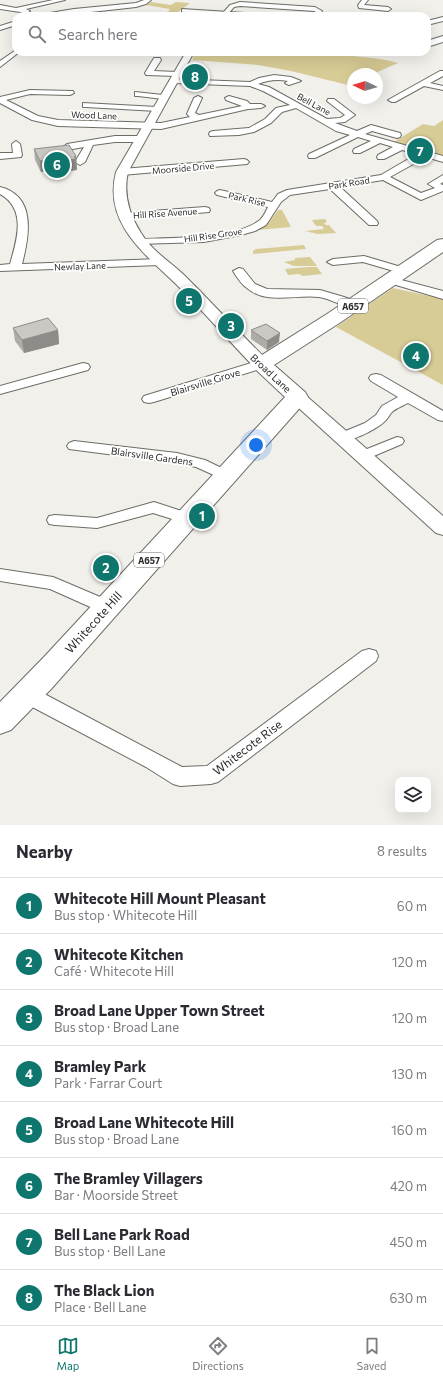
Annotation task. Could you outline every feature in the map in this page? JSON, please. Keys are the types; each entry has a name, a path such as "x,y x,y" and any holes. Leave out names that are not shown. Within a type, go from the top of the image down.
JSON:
{"main road":[{"name":"A657","path":"261,364 354,305 443,244"},
{"name":"Broad Lane","path":"261,364 297,397"},
{"name":"Whitecote Hill","path":"0,721 28,695 297,397"}],"street":[{"path":"18,9 49,1 62,0"},
{"path":"69,12 136,5 144,3 148,0"},
{"path":"365,0 361,7 390,6 387,12"},
{"path":"187,12 195,2"},
{"path":"227,12 234,5 244,4 315,9 318,12"},
{"path":"0,7 29,12"},
{"path":"431,22 443,19"},
{"path":"0,28 12,24"},
{"path":"431,43 443,39"},
{"path":"431,49 438,50"},
{"path":"0,65 12,55"},
{"name":"Broad Lane","path":"188,56 122,172 118,192 125,216 134,233 141,242 261,364"},
{"name":"Bell Lane","path":"157,60 146,74 175,78 251,84 266,89 326,122 357,135 443,159"},
{"path":"392,100 443,73"},
{"path":"251,84 260,79 269,78 284,78 297,81 289,83"},
{"path":"424,84 443,88"},
{"path":"0,99 21,93 42,95 70,93"},
{"path":"138,94 160,103"},
{"path":"197,118 191,114 198,98"},
{"path":"229,98 244,103 248,107"},
{"name":"Wood Lane","path":"0,99 17,109 41,119 70,124 147,127 161,126 248,107 261,106"},
{"path":"326,122 342,120 351,115 331,101"},
{"path":"86,105 160,103"},
{"path":"213,134 251,130 268,121 279,110 296,106"},
{"path":"6,112 17,109"},
{"path":"312,156 371,128 397,135"},
{"path":"67,147 115,139 140,139"},
{"path":"357,151 378,141"},
{"path":"80,162 90,143"},
{"path":"0,156 18,155 16,144"},
{"path":"381,157 401,147"},
{"name":"Park Road","path":"286,194 384,177 424,154"},
{"name":"Moorside Drive","path":"122,172 244,162"},
{"path":"384,177 421,197 443,188 433,184 443,178"},
{"path":"333,186 373,223"},
{"path":"0,190 11,194 20,206 24,224 15,268"},
{"path":"275,191 286,194"},
{"name":"Park Rise","path":"220,193 273,205"},
{"path":"273,205 286,194"},
{"name":"Hill Rise Grove","path":"141,242 193,239 236,234 251,229 262,222 273,205"},
{"name":"Hill Rise Avenue","path":"125,216 205,210"},
{"path":"333,262 364,259 397,276 443,295"},
{"name":"Newlay Lane","path":"0,268 160,262"},
{"path":"239,271 251,286 261,292 271,294 314,292 326,294 354,305"},
{"name":"Blairsville Grove","path":"149,399 261,364"},
{"path":"0,390 83,367"},
{"path":"376,378 443,417"},
{"name":"Broad Lane","path":"297,397 341,438 440,521"},
{"path":"341,438 370,426 381,418 387,409 408,398"},
{"path":"362,456 397,441"},
{"name":"Blairsville Gardens","path":"74,446 177,458 200,463 227,476"},
{"path":"55,520 96,523 154,507 188,519"},
{"path":"0,575 52,584 106,607"},
{"name":"Whitecote Rise","path":"28,695 154,761 180,777 211,775 368,656"}],"shaded area":[{"path":"151,2 171,5 176,2 190,3 178,12 168,12 170,9 146,5"},
{"path":"194,56 355,56 381,59 398,63 383,70 383,68 347,68 347,85 291,71 258,65 192,60"},
{"path":"443,120 443,156 392,143 423,124 434,126"},
{"path":"278,210 282,210 291,227 257,230 270,221"},
{"path":"325,219 327,222 324,223 329,225 336,233 318,234 305,231 324,229 322,226 316,226 312,220"},
{"path":"304,245 306,249 253,254 253,251 256,249"},
{"path":"310,257 317,266 294,266 284,262 295,260 295,258"},
{"path":"317,267 322,274 303,276 299,274 288,275 285,269"},
{"path":"393,288 443,299 443,385 336,327"}],"building":[{"path":"69,145 76,156 74,157 76,159 52,162 50,160 40,161 34,149"},
{"path":"48,318 58,330 22,340 13,328"},
{"path":"266,324 280,333 267,341 251,330"}],"place":[{"name":"The Black Lion","path":"195,77"},
{"name":"Bell Lane Park Road","path":"420,151"},
{"name":"The Bramley Villagers","path":"57,165"},
{"name":"Broad Lane Whitecote Hill","path":"189,301"},
{"name":"Broad Lane Upper Town Street","path":"231,326"},
{"name":"Bramley Park","path":"416,356"},
{"name":"Whitecote Hill Mount Pleasant","path":"202,516"},
{"name":"Whitecote Kitchen","path":"106,568"}]}
